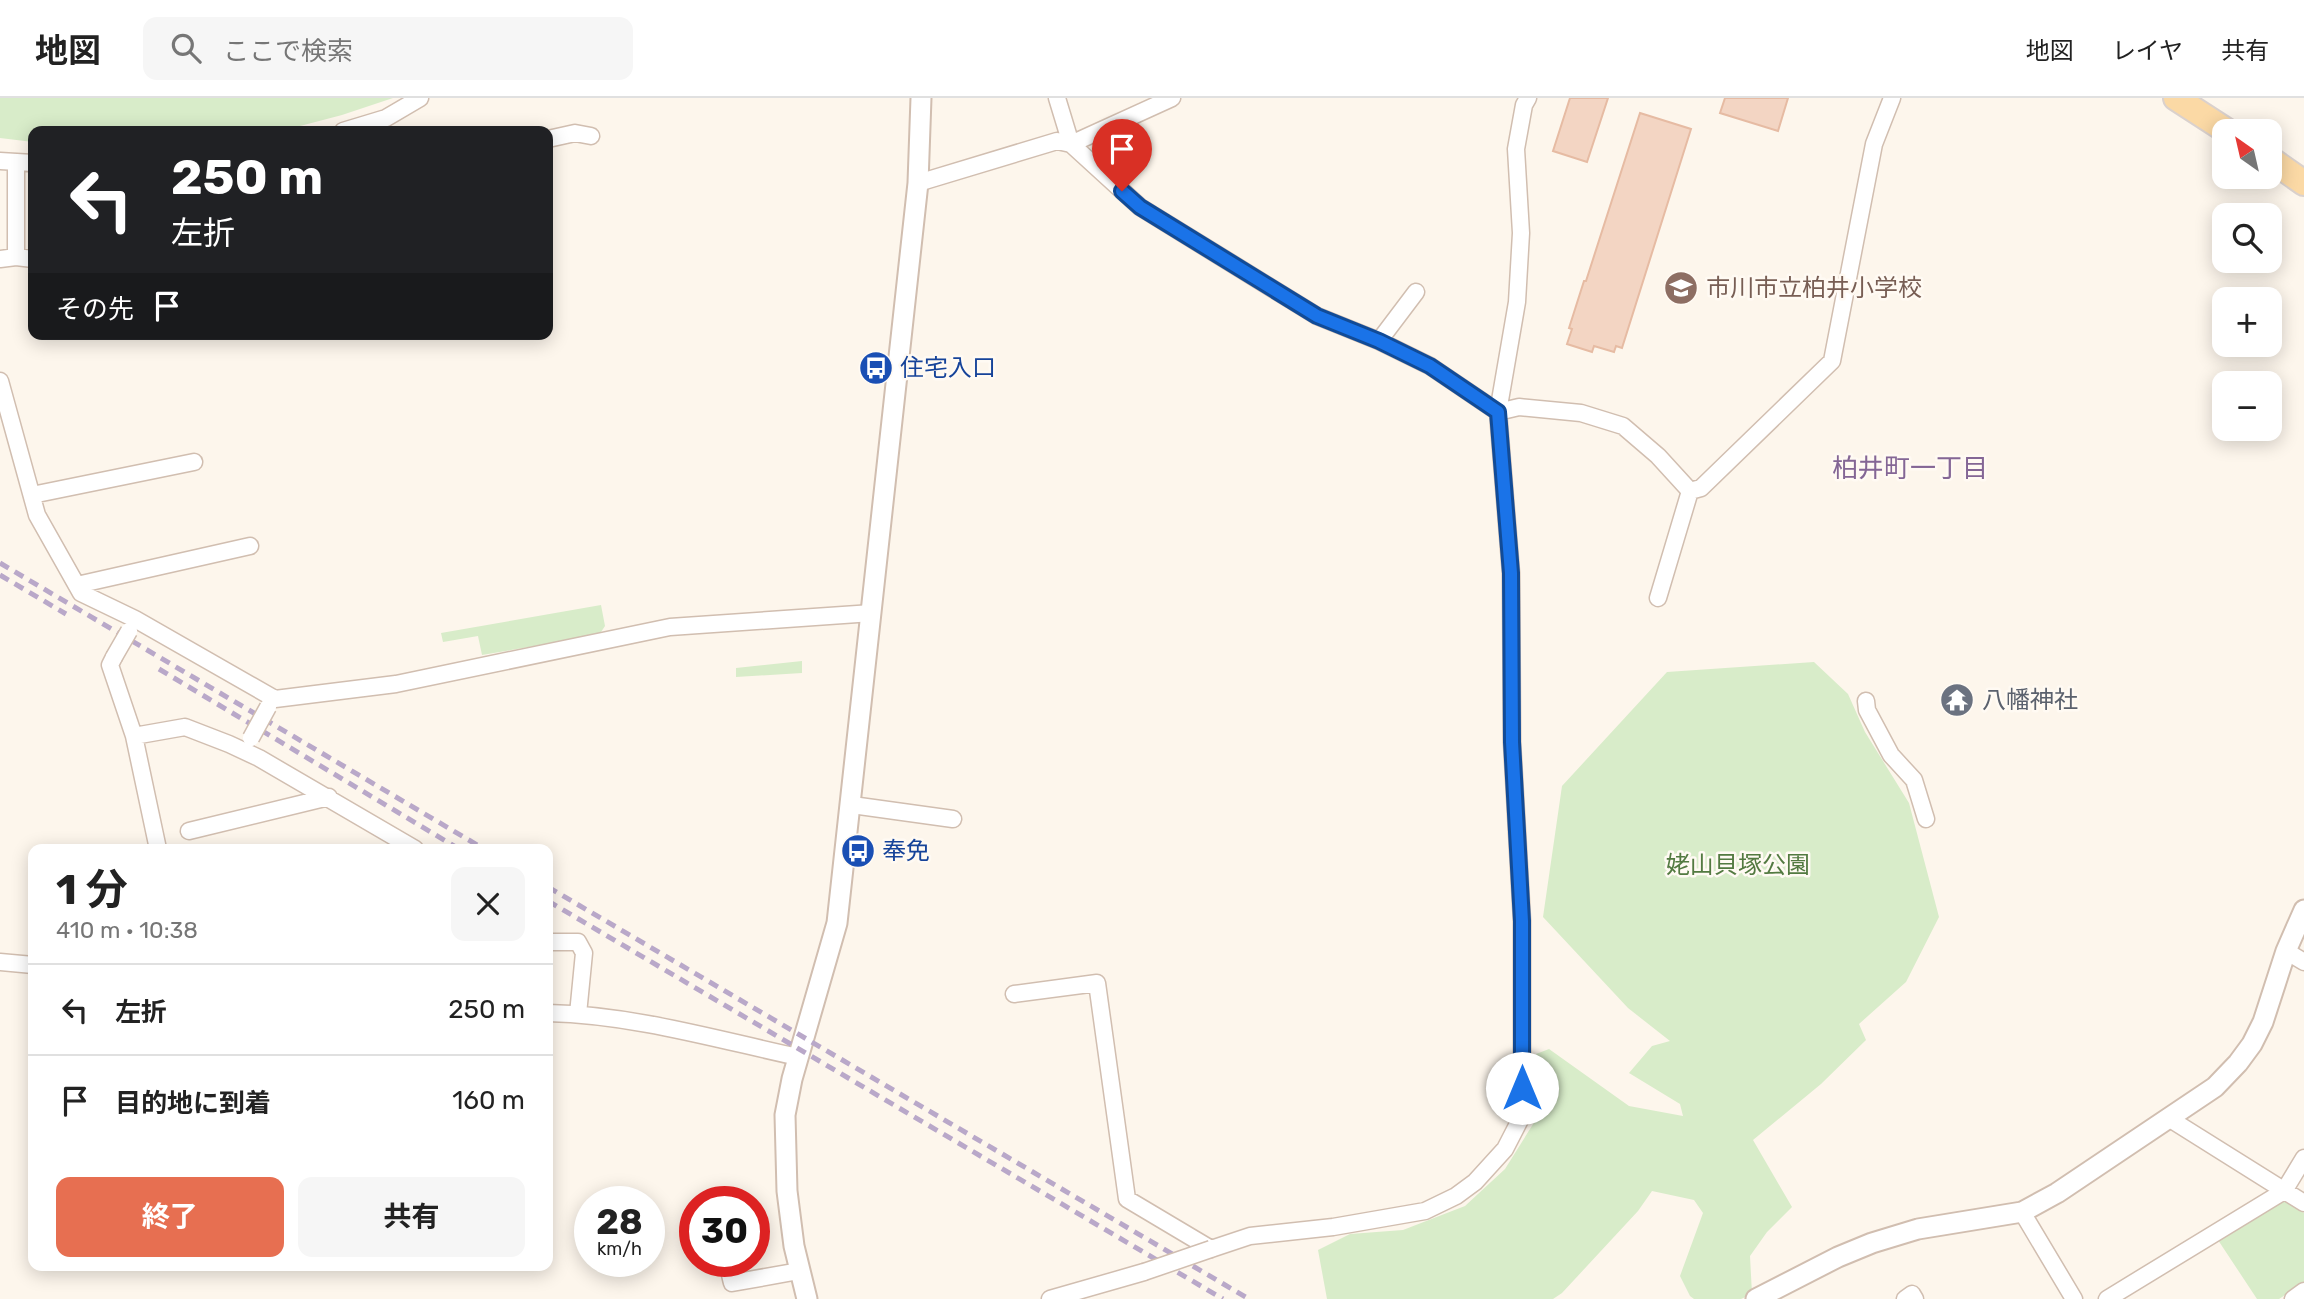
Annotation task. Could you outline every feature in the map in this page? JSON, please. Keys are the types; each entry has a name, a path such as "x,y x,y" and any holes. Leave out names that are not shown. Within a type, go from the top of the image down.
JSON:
{"main road":[{"path":"2176,98 2212,121"},
{"path":"2282,167 2304,183"}],"street":[{"path":"390,124 420,98"},
{"path":"807,1299 799,1271 788,1191 785,1115 798,1057 837,923 918,183 921,98"},
{"path":"1057,98 1071,144"},
{"path":"1071,144 1172,98"},
{"path":"1050,1299 1144,1272 1250,1236 1332,1227 1425,1211 1475,1182 1505,1149 1522,1116 1522,921 1512,742 1511,573 1498,412 1517,302 1521,233 1516,149 1524,105 1528,98"},
{"path":"1690,491 1702,488 1832,361 1874,145 1892,98"},
{"path":"553,138 575,133 591,136"},
{"path":"918,183 1057,141 1071,144 1140,207 1317,316 1379,341 1430,366 1498,412 1519,407 1581,413 1623,426 1658,456 1690,491"},
{"path":"28,163 8,161 8,258 28,259"},
{"path":"1379,341 1416,292"},
{"path":"0,380 37,515 81,593 132,625 271,703 396,684 670,627 872,613"},
{"path":"32,495 194,462"},
{"path":"1658,598 1690,491"},
{"path":"77,585 250,545"},
{"path":"132,625 110,666 134,736 157,844"},
{"path":"1866,701 1867,710 1891,755 1914,780 1926,819"},
{"path":"247,745 271,703"},
{"path":"134,736 186,727 247,745 407,844"},
{"path":"189,831 329,797"},
{"path":"852,805 953,819"},
{"path":"1756,1299 1872,1242 1918,1229 2022,1212 2057,1193 2215,1087 2252,1044 2263,1022 2286,951 2304,910"},
{"path":"553,942 578,942 584,953 578,1014"},
{"path":"2286,951 2304,962"},
{"path":"0,962 28,965"},
{"path":"1014,994 1097,983 1127,1199 1211,1249"},
{"path":"553,1013 638,1021 798,1057"},
{"path":"2169,1119 2304,1203"},
{"path":"2107,1299 2284,1191 2304,1158"},
{"path":"2022,1212 2074,1299"},
{"path":"770,1276 799,1271"},
{"path":"731,1277 732,1283 766,1277"},
{"path":"2293,1299 2304,1291"},
{"path":"1905,1299 1912,1294 1915,1299"}],"green space":[{"path":"0,98 393,98 300,126 28,126 28,141 0,138"},
{"path":"601,605 605,626 599,635 482,655 478,636 443,642 441,633"},
{"path":"802,661 802,673 736,677 736,668"},
{"name":"姥山貝塚公園","path":"1814,662 1848,694 1865,732 1909,803 1939,917 1906,982 1859,1024 1866,1040 1821,1084 1753,1140 1792,1207 1767,1232 1750,1256 1752,1294 1741,1299 1694,1299 1690,1296 1680,1276 1703,1213 1694,1200 1652,1191 1638,1211 1562,1293 1553,1299 1327,1299 1318,1250 1350,1234 1403,1230 1465,1206 1505,1169 1535,1121 1536,1054 1549,1049 1629,1106 1683,1116 1680,1104 1629,1073 1652,1046 1670,1041 1628,1008 1543,917 1562,786 1667,672"},
{"path":"2284,1200 2304,1213 2304,1282 2279,1299 2257,1299 2218,1240"}],"building":[{"path":"1570,98 1608,98 1587,162 1553,151"},
{"path":"1725,98 1788,98 1778,131 1720,113"},
{"path":"1640,113 1691,129 1622,348 1616,346 1614,352 1594,346 1592,352 1567,344 1572,329 1569,328"}],"railway":[{"path":"0,563 476,844"},
{"path":"0,575 66,614"},
{"path":"159,669 451,844"},
{"path":"553,890 1249,1299"},
{"path":"553,904 1223,1299"}],"place":[{"name":"市川市立柏井小学校","path":"1681,288"},
{"name":"住宅入口","path":"876,368"},
{"name":"八幡神社","path":"1957,700"},
{"name":"奉免","path":"858,851"}],"district":[{"name":"柏井町一丁目","path":"1910,468"}],"route":[{"path":"1122,191 1140,207 1317,316 1379,341 1430,366 1498,412 1511,573 1512,742 1522,921 1522,1088"}]}
